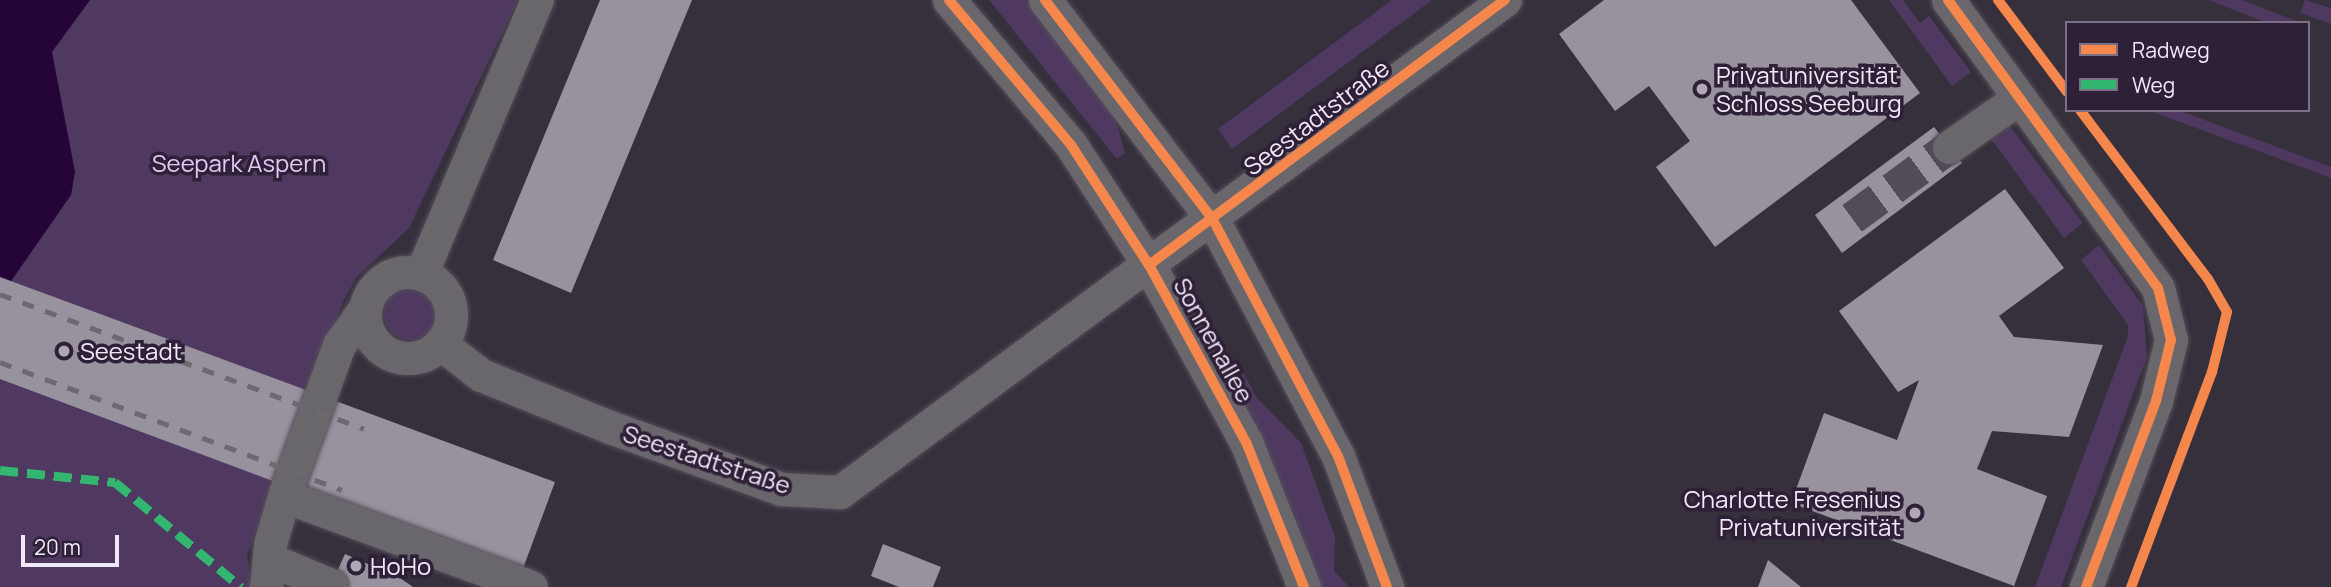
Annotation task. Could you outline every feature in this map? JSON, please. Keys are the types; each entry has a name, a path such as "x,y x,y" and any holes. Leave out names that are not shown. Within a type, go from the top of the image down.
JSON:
{"street":[{"path":"421,274 537,0"},
{"name":"Sonnenallee","path":"950,0 1071,145 1149,264 1245,442 1304,587"},
{"path":"1045,0 1213,220 1338,456 1387,587"},
{"name":"Seestadtstraße","path":"440,343 481,374 621,431 781,489 840,492 1149,264 1213,220 1505,0"},
{"path":"1948,0 2158,288 2171,340 2156,401 2086,587"},
{"path":"1949,147 2019,98"},
{"path":"331,585 268,574 270,544 284,496 339,345 365,308 379,282 392,274 421,274 434,280 450,303 448,331 440,343 417,358 389,354 369,335 365,308"},
{"path":"284,496 531,587"}],"green space":[{"name":"Seepark Aspern","path":"56,0 518,0 409,228 356,278 343,302 247,555 252,587 0,587 0,297 44,121"},
{"path":"989,0 1031,0 1116,121 1125,153 1117,159"},
{"path":"1392,0 1432,0 1232,149 1218,129"},
{"path":"1889,0 1903,0 1920,23 1929,16 1971,72 1952,86"},
{"path":"2208,0 2241,0 2297,21 2263,21"},
{"path":"2305,0 2331,8 2331,24 2300,13"},
{"path":"2153,112 2183,112 2331,167 2331,178"},
{"path":"2009,125 2083,223 2064,238 1991,139"},
{"path":"2099,245 2143,306 2147,357 2061,587 2035,587 2128,336 2128,325 2081,260"},
{"path":"410,288 420,290 428,296 434,304 434,324 428,332 420,338 410,340 400,338 392,332 386,324 384,314 386,304 392,296 400,290"},
{"path":"1244,374 1257,398 1301,443 1335,537 1334,571 1349,587 1319,587 1293,511 1233,380"}],"shaded area":[{"path":"0,0 90,0 52,52 75,172 71,195 0,297"}],"building":[{"path":"600,0 692,0 571,293 493,260"},
{"path":"1604,0 1851,0 1920,93 1715,247 1656,167 1690,141 1649,86 1615,111 1559,34"},
{"path":"1934,127 1962,163 1842,253 1815,215"},
{"path":"2005,189 2064,268 1999,316 2014,337 2103,345 2069,437 1992,431 1977,469 2047,496 2014,586 1791,503 1824,413 1897,440 1919,380 1898,392 1839,311"},
{"path":"0,277 555,482 521,574 0,379"},
{"path":"883,544 941,567 933,587 899,587 871,576"},
{"name":"HoHo","path":"345,554 400,578 413,587 330,587"},
{"path":"1768,560 1801,587 1758,587"}],"tunnel":[{"path":"1852,218 1949,147"}],"railway":[{"path":"0,294 364,429"},
{"path":"0,362 342,490"}],"marked path":[{"path":"0,470 115,482 241,587"}],"cycle path":[{"path":"949,0 1071,145 1149,265 1246,442 1304,587"},
{"path":"1045,0 1213,220 1338,456 1387,587"},
{"path":"1149,265 1505,0"},
{"path":"1948,0 2158,288 2171,340 2156,401 2086,587"},
{"path":"1998,0 2065,89"},
{"path":"2082,112 2208,279 2227,312 2212,372 2131,587"}],"place":[{"name":"Privatuniversität Schloss Seeburg","path":"1702,89"},
{"name":"Seestadt","path":"64,351"},
{"name":"Charlotte Fresenius Privatuniversität","path":"1915,513"},
{"name":"HoHo","path":"356,566"}]}
